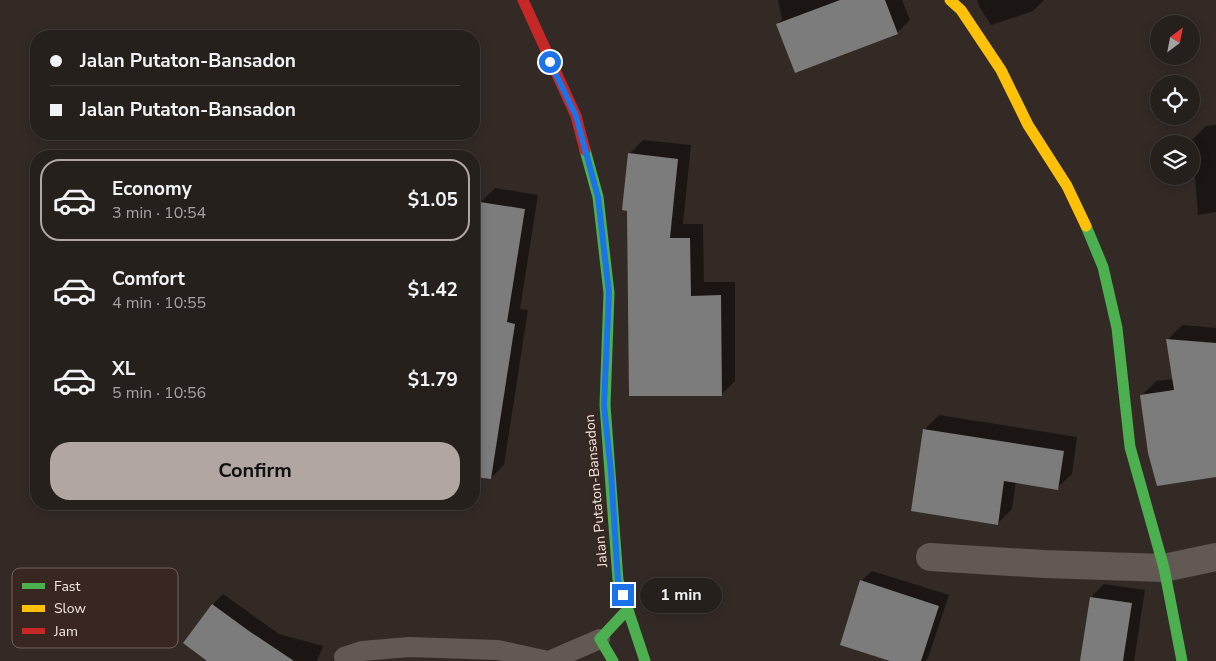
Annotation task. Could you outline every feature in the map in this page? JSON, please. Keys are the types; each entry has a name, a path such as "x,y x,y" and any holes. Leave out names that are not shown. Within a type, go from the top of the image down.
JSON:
{"street":[{"name":"Jalan Putaton-Bansadon","path":"523,0 576,116 598,197 609,293 604,405 611,472 618,580 645,661"},
{"path":"950,0 961,10 1002,70 1028,125 1067,186 1103,267 1117,328 1130,447 1164,568 1182,661"},
{"path":"930,557 1044,564 1164,568 1216,557"},
{"path":"613,661 600,638 628,609"}],"lane":[{"path":"344,657 362,651 417,648 498,650 548,661 600,638"}],"building":[{"path":"840,0 885,0 898,34 795,73 776,24"},
{"path":"628,153 678,159 670,238 690,238 691,296 721,295 722,396 629,396 627,211 622,210"},
{"path":"480,202 525,209 507,322 515,324 491,479 480,478"},
{"path":"1166,339 1216,343 1216,477 1157,486 1148,453 1140,395 1174,390"},
{"path":"923,429 1064,451 1058,490 1004,481 998,525 911,511"},
{"path":"860,580 939,606 921,661 890,661 840,645"},
{"path":"1090,597 1132,603 1123,661 1080,661"},
{"path":"212,604 294,661 207,661 183,643"}],"traffic: fast":[{"path":"585,150 598,197 609,293 605,405 618,580 645,661"},
{"path":"1086,226 1103,267 1117,328 1130,447 1164,568 1182,661"},
{"path":"613,661 600,639 628,609"}],"traffic: slow":[{"path":"950,0 961,10 1001,70 1028,125 1067,186 1086,226"}],"traffic: jam":[{"path":"523,0 576,116 585,150"}],"route":[{"path":"550,62 576,116 598,197 609,293 604,405 611,472 618,580 623,595"}]}
